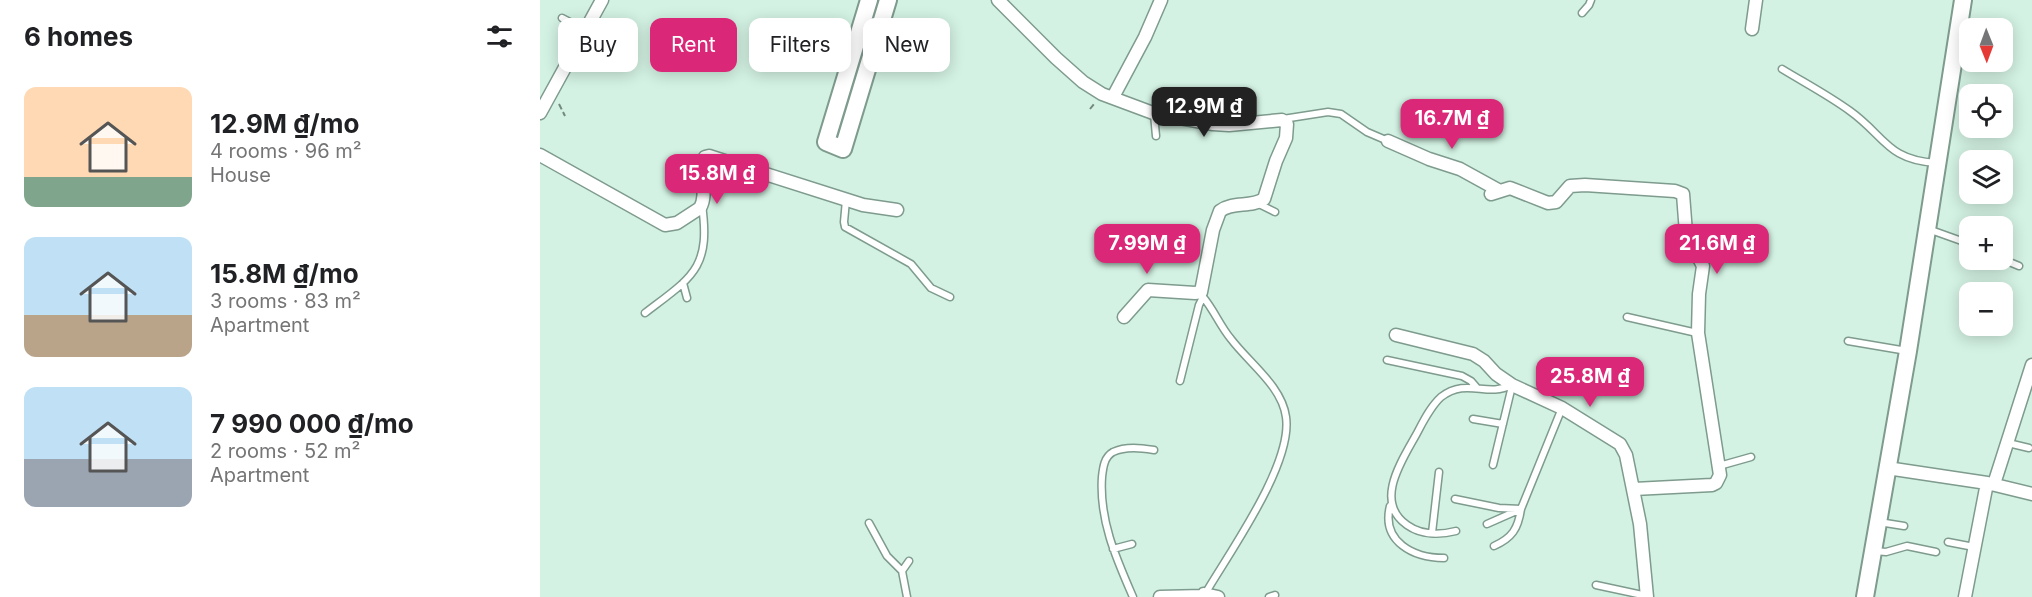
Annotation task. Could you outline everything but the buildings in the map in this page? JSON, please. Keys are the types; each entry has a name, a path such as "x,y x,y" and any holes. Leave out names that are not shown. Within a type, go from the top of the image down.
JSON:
{"street":[{"path":"592,18 602,0"},
{"path":"869,0 826,142 843,149 888,0"},
{"path":"998,0 1056,58 1083,82 1102,94 1154,113 1213,124 1229,125 1282,120 1287,124 1286,138 1276,161 1267,195 1257,203 1232,205 1220,211 1213,230 1202,295 1148,290 1124,317"},
{"path":"1113,97 1161,0"},
{"path":"1752,29 1756,0"},
{"path":"1865,597 1908,351 1963,0"},
{"path":"540,113 563,72"},
{"path":"1388,141 1429,159 1460,169 1496,192 1510,188 1548,203 1556,202 1564,190 1570,186 1676,191 1683,194 1686,233 1702,266 1698,333 1719,466 1719,480 1712,485 1634,489"},
{"path":"540,155 665,225 676,223 695,213 702,204 701,166 705,157 709,156 863,205 897,210"},
{"path":"1396,335 1473,354 1512,385 1562,408 1620,444 1626,455 1634,489 1642,536 1647,596"},
{"path":"1965,597 1974,548 1991,484 2026,404 2032,364"},
{"path":"1887,468 1991,484 2032,494"},
{"path":"1160,597 1203,596 1204,594 1218,597"}],"lane":[{"path":"1582,13 1591,0"},
{"path":"1782,69 1852,113 1900,155 1917,161 1936,163"},
{"path":"1282,120 1328,112 1341,114 1367,132 1388,141"},
{"path":"1154,113 1156,136"},
{"path":"846,200 845,227 911,264 931,288 950,297"},
{"path":"1257,203 1275,213"},
{"path":"645,312 683,283 702,256 705,227 702,204"},
{"path":"1926,229 1959,240"},
{"path":"2013,263 2019,266"},
{"path":"683,283 687,298"},
{"path":"1180,381 1202,295"},
{"path":"1202,295 1230,338 1275,390 1286,417 1284,442 1275,473 1204,594"},
{"path":"1627,317 1698,333"},
{"path":"1848,340 1908,351"},
{"path":"1388,360 1462,376 1471,381 1476,388"},
{"path":"1444,558 1430,558 1412,552 1397,541 1389,524 1388,514 1395,476 1432,407 1452,390 1462,387 1499,390 1512,385"},
{"path":"1493,465 1512,385"},
{"path":"1494,546 1507,540 1517,526 1521,509 1562,408"},
{"path":"1473,419 1503,424"},
{"path":"2008,443 2030,448"},
{"path":"1133,597 1113,549 1103,514 1101,494 1103,468 1112,453 1124,449 1154,450"},
{"path":"1719,466 1751,457"},
{"path":"1432,533 1439,472"},
{"path":"1455,499 1498,508 1521,509"},
{"path":"1391,504 1396,517 1416,531 1444,534 1456,531"},
{"path":"1487,524 1521,509"},
{"path":"1879,522 1904,526"},
{"path":"869,523 887,556 903,571 907,597"},
{"path":"1948,542 1974,548"},
{"path":"1113,549 1132,544"},
{"path":"1874,551 1886,552 1907,546 1936,552"},
{"path":"903,571 909,561"},
{"path":"1596,585 1647,596"}]}
